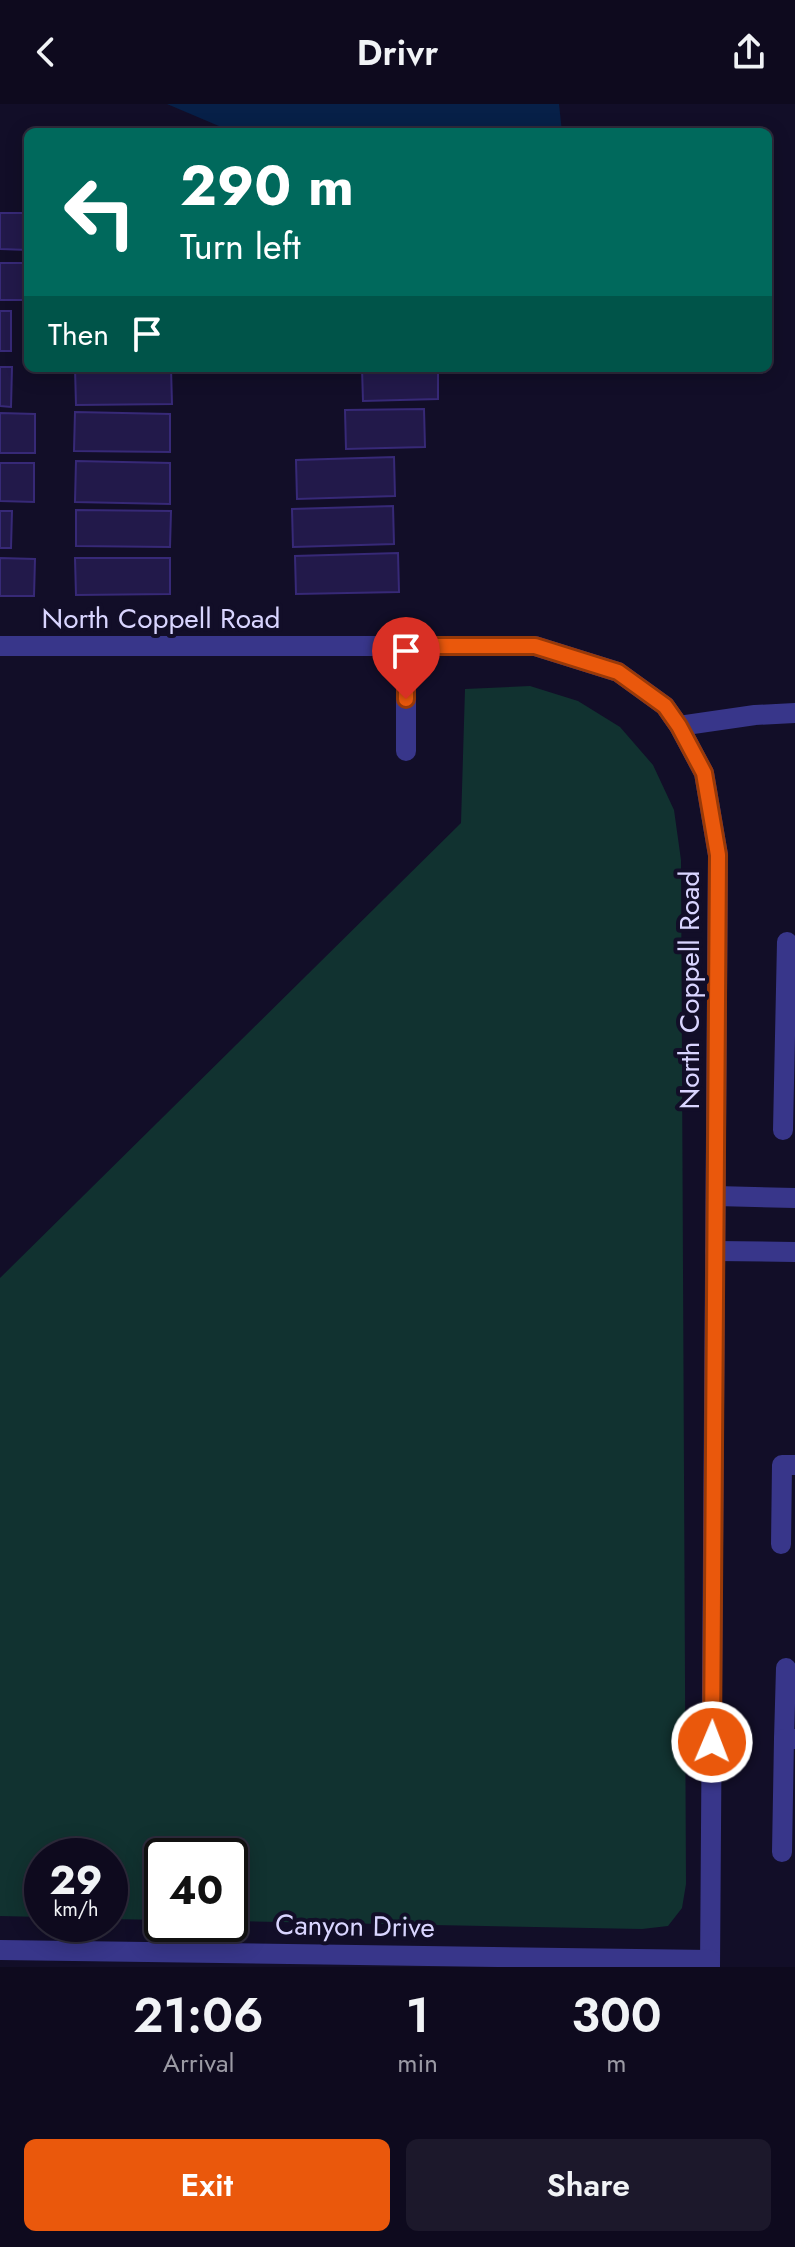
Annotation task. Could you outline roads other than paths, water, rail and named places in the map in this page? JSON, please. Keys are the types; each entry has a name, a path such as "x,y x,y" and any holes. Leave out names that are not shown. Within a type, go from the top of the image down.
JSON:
{"street":[{"name":"North Coppell Road","path":"0,646 535,646 618,672 665,706 679,726 704,773 718,855 710,1963"},
{"path":"406,646 406,751"},
{"path":"679,726 755,715 795,713"},
{"path":"783,1130 790,1018 787,942"},
{"path":"716,1196 795,1198"},
{"path":"715,1251 795,1252"},
{"path":"781,1544 782,1465 795,1465"},
{"path":"782,1852 790,1739 786,1668"},
{"name":"Canyon Drive","path":"0,1950 511,1962 710,1963"}],"water":[{"path":"167,104 559,104 562,128 224,128"}]}
